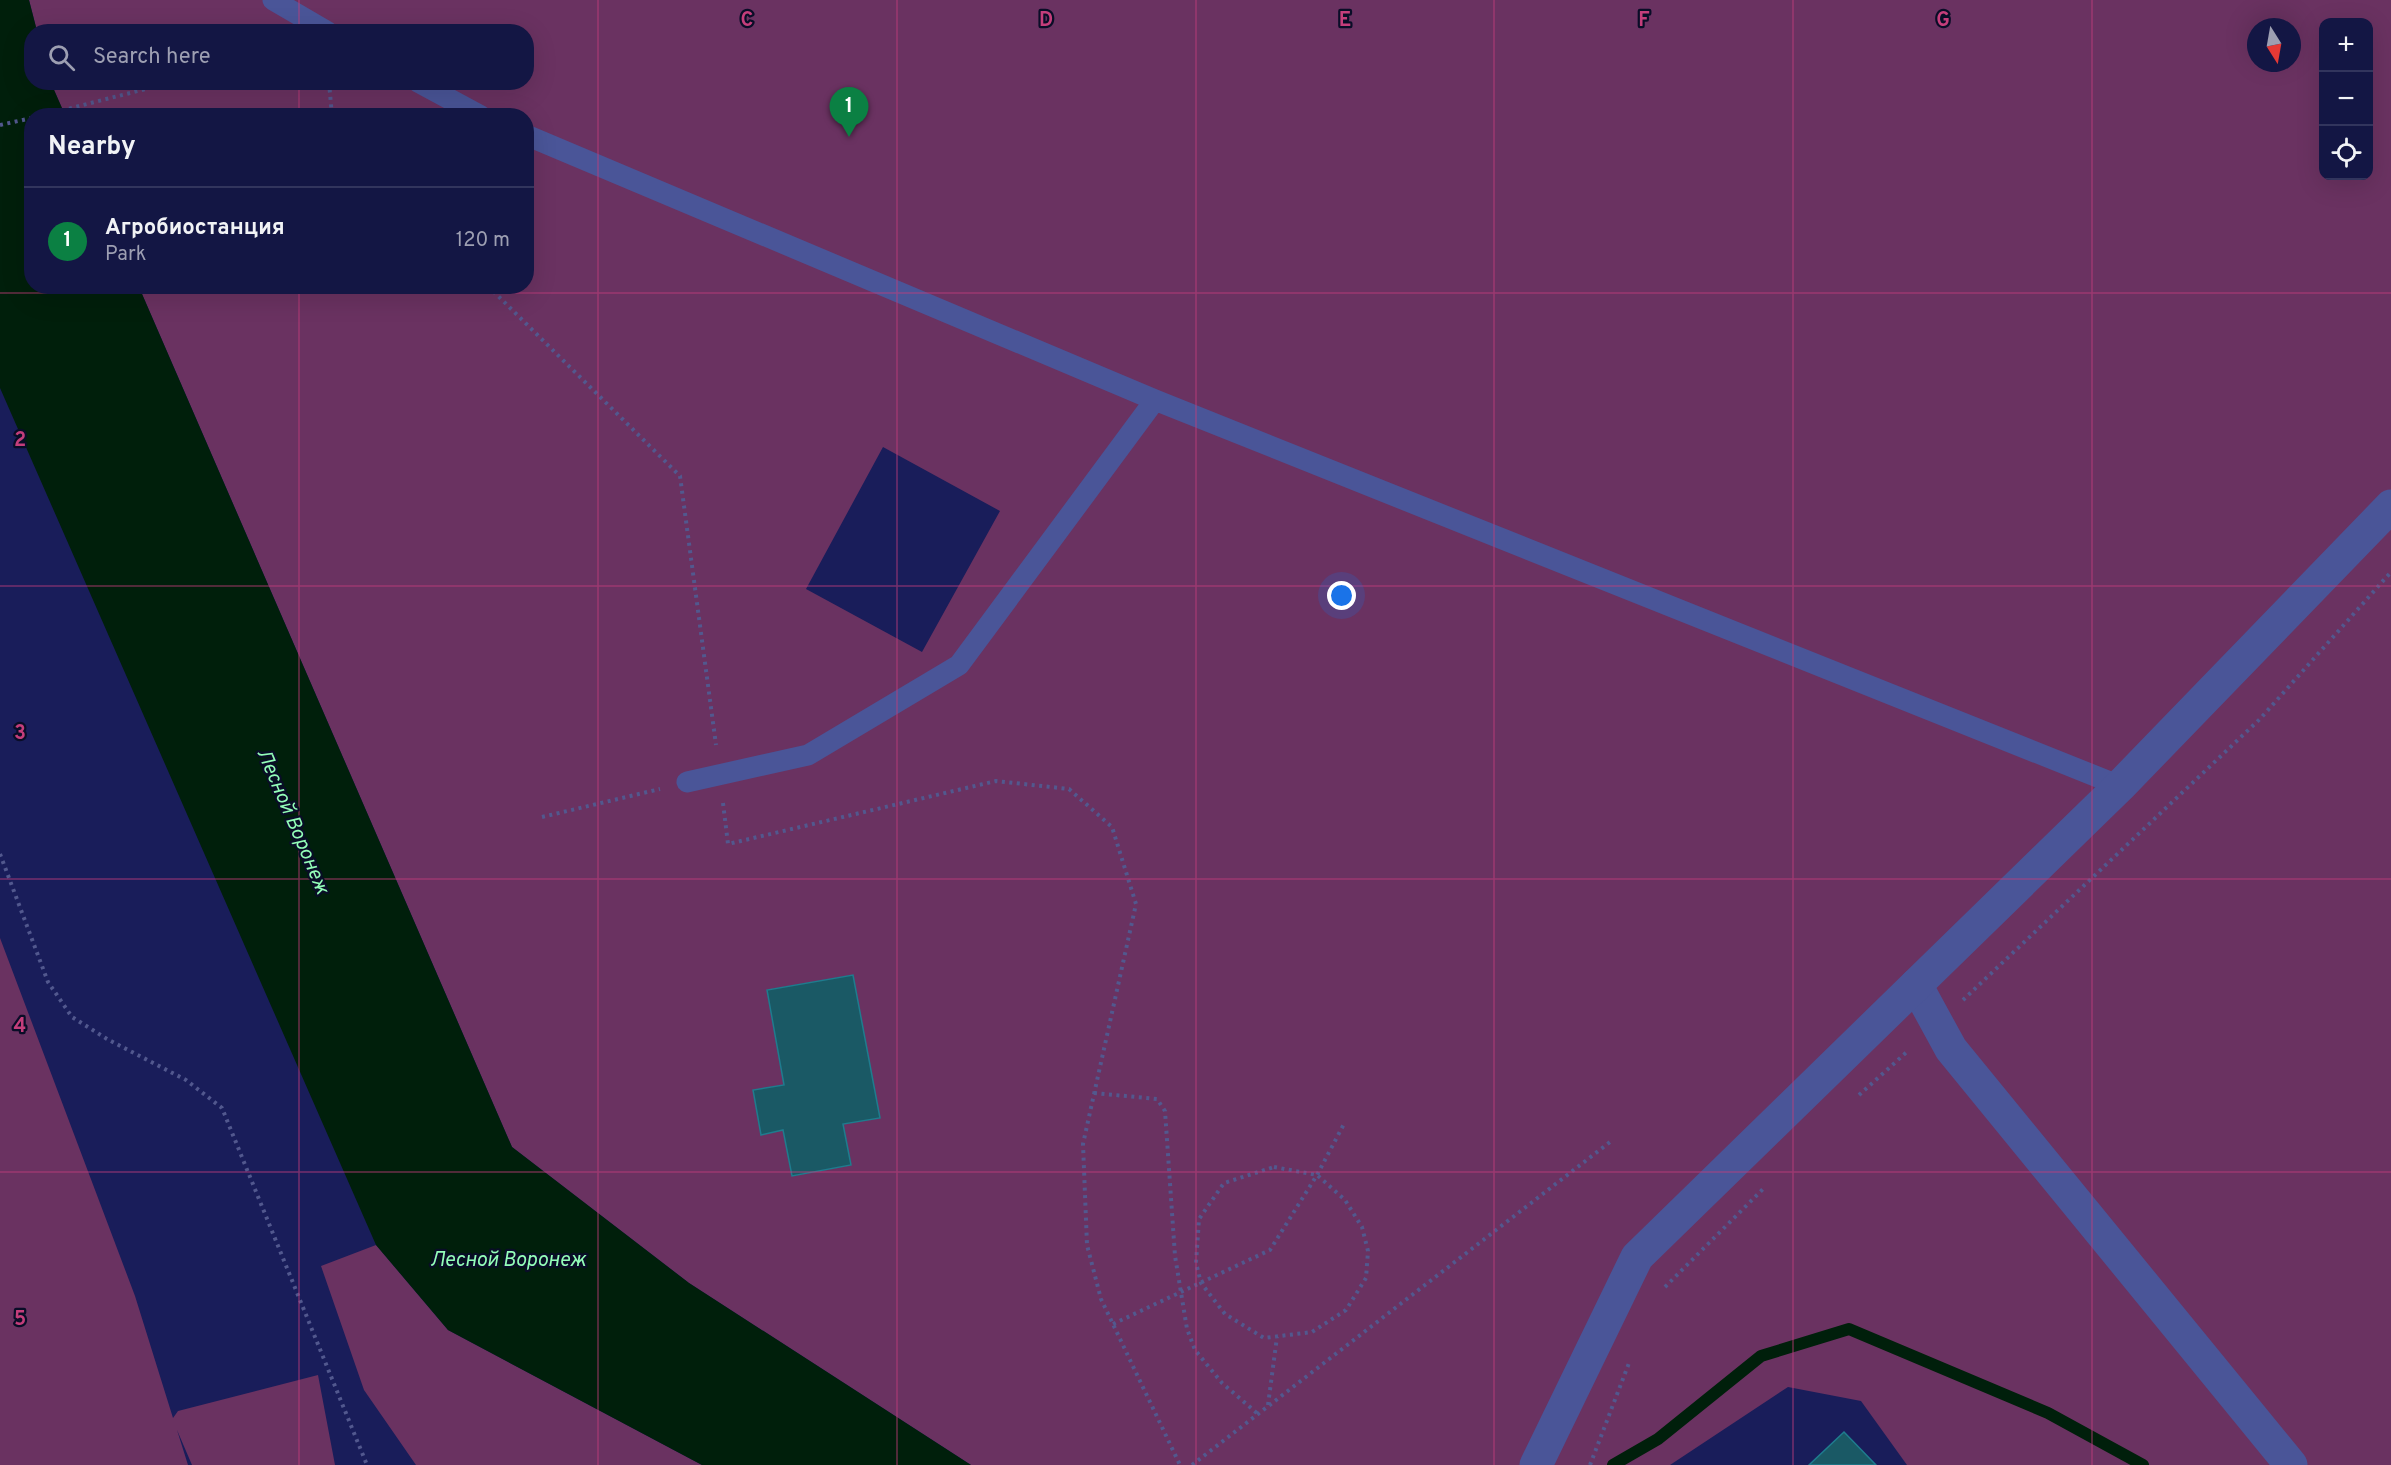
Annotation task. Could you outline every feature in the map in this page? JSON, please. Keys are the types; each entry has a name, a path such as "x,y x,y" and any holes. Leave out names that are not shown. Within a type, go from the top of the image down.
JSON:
{"street":[{"path":"1540,1454 1637,1257 2120,786 2391,506"},
{"path":"1916,985 1951,1049 2291,1465"}],"lane":[{"path":"273,0 314,24"},
{"path":"433,90 466,108"},
{"path":"534,138 1155,400 2120,786"},
{"path":"687,782 808,755 959,665 1155,400"}],"path":[{"path":"71,108 142,90"},
{"path":"330,90 331,108"},
{"path":"0,125 24,120"},
{"path":"496,294 680,476 728,844 996,781 1069,789 1112,827 1136,904 1083,1143 1086,1245 1101,1299 1180,1465"},
{"path":"542,817 687,782"},
{"path":"0,854 48,982 72,1017 107,1039 186,1080 222,1108 367,1465"},
{"path":"1094,1093 1158,1099 1165,1111 1175,1256 1187,1329 1195,1350 1222,1383 1258,1414"},
{"path":"1113,1324 1270,1250 1317,1175 1346,1122"},
{"path":"1192,1465 1610,1142"},
{"path":"1274,1167 1317,1175 1345,1200 1362,1227 1368,1251 1366,1278 1346,1310 1312,1332 1264,1338 1225,1314 1201,1283 1196,1263 1199,1220 1224,1184 1274,1167"},
{"path":"1268,1407 1277,1337"}],"shaded area":[{"path":"29,0 2391,0 2391,1465 1907,1465 1861,1401 1788,1387 1670,1465 971,1465 689,1283 512,1147 142,294 534,294 534,108 62,108 54,90 534,90 534,24 35,24","holes":["883,447 1000,511 922,652 806,589","853,975 879,1118 843,1124 851,1165 792,1176 783,1130 761,1134 754,1090 784,1085 767,990"]},
{"path":"0,938 135,1296 173,1418 178,1411 318,1375 335,1465 192,1465 177,1430 188,1465 0,1465"},
{"path":"376,1245 448,1330 702,1465 416,1465 364,1390 321,1266"}],"water":[{"name":"Лесной Воронеж","path":"0,0 29,0 35,24 24,24 24,90 54,90 62,108 24,108 24,294 142,294 512,1147 689,1283 971,1465 702,1465 448,1330 376,1245 0,388"}],"building":[{"path":"853,975 880,1118 843,1124 851,1165 792,1176 783,1130 761,1135 753,1090 784,1085 767,990"},
{"path":"1844,1432 1876,1465 1809,1465"}],"waterway":[{"path":"1613,1465 1658,1439 1761,1356 1849,1329 2048,1413 2143,1465"}],"place":[{"name":"Агробиостанция","path":"849,137"}]}
